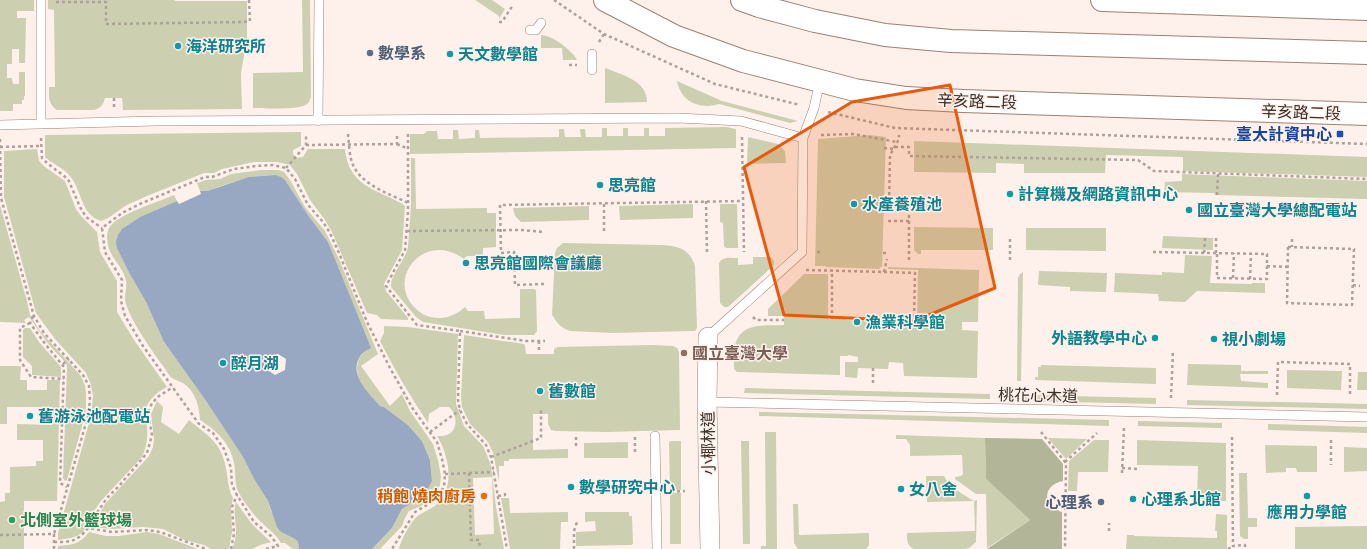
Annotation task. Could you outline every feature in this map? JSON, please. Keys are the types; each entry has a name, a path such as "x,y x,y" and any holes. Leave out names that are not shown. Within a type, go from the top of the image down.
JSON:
{"main road":[{"name":"辛亥路二段","path":"605,0 674,36 743,61 855,90 906,98 978,102 1367,114"},
{"path":"742,0 815,21 885,35 951,41 1367,53"},
{"path":"1102,0 1367,9"}],"street":[{"name":"小椰林道","path":"708,337 707,402 710,549"}],"lane":[{"path":"318,120 319,0"},
{"path":"41,1 41,124"},
{"path":"530,30 536,30 541,23"},
{"path":"592,54 592,70"},
{"path":"708,337 802,252 803,137 814,108 820,81"},
{"path":"0,124 156,121 678,118 741,121 803,137"},
{"name":"桃花心木道","path":"707,402 1367,417"},
{"path":"655,436 656,549"}],"path":[{"path":"41,1 106,2 106,24 250,22 249,0"},
{"path":"499,22 502,22 513,5"},
{"path":"569,65 577,65"},
{"path":"286,168 306,145 306,120"},
{"path":"346,120 351,160 358,174 369,183 408,203"},
{"path":"397,120 397,144"},
{"path":"407,120 408,203 406,250 386,286 417,325 526,341 545,341"},
{"path":"741,121 744,252"},
{"path":"41,124 42,158 47,164 68,179 86,217 102,228 105,252 122,280 121,301 125,316 143,346 199,424 213,433 224,449 230,468 232,485 237,495 254,522 271,536 278,546 266,549"},
{"path":"0,133 1,198 34,316 44,333 83,375 89,386 90,400 88,416 54,534 54,549"},
{"path":"803,137 853,134 897,142"},
{"path":"888,207 890,155 899,135"},
{"path":"306,145 397,144 408,149"},
{"path":"0,147 41,146"},
{"path":"884,148 909,147 909,156 1138,160 1154,171 1367,179"},
{"path":"102,228 122,213 204,177 212,177 234,169 256,166 273,165 286,168 295,179 308,205 323,222 330,234 367,322 413,409 437,442 442,459 445,474 444,486 437,499 415,512 392,549"},
{"path":"1217,194 1218,174"},
{"path":"706,201 707,254"},
{"path":"544,284 515,285 514,252 501,253 500,205 743,201"},
{"path":"604,204 604,231"},
{"path":"909,214 909,260"},
{"path":"888,221 909,221"},
{"path":"407,231 522,230 543,232"},
{"path":"1204,253 1205,238"},
{"path":"1153,252 1204,253 1217,253 1234,253 1267,254 1267,279 1217,278 1217,253 1216,238"},
{"path":"1010,239 1010,261"},
{"path":"1292,239 1292,247"},
{"path":"1288,247 1292,247 1354,249 1352,305 1287,303 1288,247"},
{"path":"883,253 888,253"},
{"path":"1233,278 1234,253"},
{"path":"1250,279 1251,254"},
{"path":"884,272 887,260"},
{"path":"792,261 799,270 914,273 914,319"},
{"path":"1267,266 1288,267"},
{"path":"832,271 832,319"},
{"path":"1352,286 1360,286"},
{"path":"743,306 756,320 784,320"},
{"path":"34,316 30,323 20,328 20,360 31,377 64,379"},
{"path":"30,323 46,345 63,364 64,379 60,482 67,487"},
{"path":"460,331 458,400 460,410 467,424 486,445 491,457 507,549"},
{"path":"539,341 539,352"},
{"path":"1171,412 1173,350"},
{"path":"63,364 69,359"},
{"path":"1277,395 1278,362 1329,363 1350,364 1350,397"},
{"path":"873,368 873,384"},
{"path":"54,542 72,541 81,538 106,498 129,475 147,453 152,434 148,413 152,404 159,396 173,387"},
{"path":"430,432 460,410"},
{"path":"491,457 541,438 541,410"},
{"path":"1122,473 1124,411"},
{"path":"1042,432 1066,463 1065,549"},
{"path":"1065,462 1097,433"},
{"path":"576,437 576,449"},
{"path":"635,437 635,453"},
{"path":"1232,437 1233,546"},
{"path":"1330,440 1331,465"},
{"path":"1122,468 1137,469"},
{"path":"445,474 494,472"},
{"path":"469,473 471,540 479,540 480,549"},
{"path":"498,496 505,495 505,492"},
{"path":"230,549 234,534 232,507 237,495"},
{"path":"1066,496 1073,497"},
{"path":"574,549 574,531 577,522"},
{"path":"1109,523 1109,531"},
{"path":"88,528 112,532 148,530 160,532 206,549"},
{"path":"0,535 54,534"},
{"path":"1228,549 1233,546 1245,545 1245,549"}],"highlighted area":[{"path":"950,85 995,288 914,321 784,315 744,167 852,102"}],"green space":[{"path":"0,0 34,0 34,11 17,11 17,18 26,18 25,63 19,63 19,49 12,49 12,64 7,64 7,78 12,78 13,84 19,84 19,72 25,72 25,96 24,100 22,100 22,104 13,104 13,111 0,111"},
{"path":"48,0 247,1 247,38 241,73 242,109 123,110 122,98 105,98 101,106 94,110 57,110 52,105 49,97 49,87 55,87 54,10 48,9"},
{"path":"302,0 310,0 311,97 309,102 304,106 291,108 253,108 253,73 303,72"},
{"path":"475,0 492,0 505,9 499,19 499,16"},
{"path":"541,35 556,40 571,52 577,60 563,60 562,48 541,48"},
{"path":"605,68 626,76 638,83 643,88 647,102 605,103"},
{"path":"677,81 722,101 798,121 790,123 719,104 712,106 698,105 687,99 679,88"},
{"path":"726,127 736,129 736,148 410,154 410,134 424,134 427,131 437,131 438,139 453,139 453,130 458,130 459,139 475,138 475,130 479,130 480,138 559,137 559,129 564,129 565,137 581,137 580,129 585,129 586,137 602,137 602,128 607,128 607,136 623,136 623,128 628,128 628,136 644,136 644,128 649,128 649,136 665,136 665,128"},
{"path":"301,132 301,146 293,150 293,154 296,158 303,157 308,149 345,149 350,167 359,180 372,189 405,206 402,250 384,284 386,291 408,318 408,320 381,319 377,315 367,313 332,232 310,200 297,174 290,165 277,162 254,162 222,169 214,173 204,173 127,205 101,221 94,218 89,213 70,176 45,157 45,135"},
{"name":"水產養殖池","path":"870,135 886,137 882,267 880,267 880,269 815,266 818,139"},
{"path":"748,137 778,144 785,151 786,163 747,164"},
{"path":"914,141 1367,157 1367,177 1183,171 1183,157 1106,155 1105,173 1024,173 1024,164 996,163 996,173 914,172"},
{"path":"37,149 39,161 65,181 76,209 97,232 100,252 117,281 117,312 134,340 167,387 152,398 145,411 147,438 142,457 101,501 92,514 83,532 71,538 58,540 58,533 91,416 93,396 91,385 86,373 55,339 36,313 4,197 4,151"},
{"path":"411,158 415,158 416,209 487,208 487,213 496,213 496,247 483,248 483,256 467,256 464,259 450,252 436,250 424,253 414,260 408,270 405,282 406,294 413,306 424,314 436,318 445,318 457,313 465,307 468,311 484,311 485,319 520,318 520,289 534,289 536,290 537,331 534,335 504,335 423,322 416,317 391,287 395,273 407,252 408,247 411,205"},
{"path":"261,170 278,170 284,172 305,207 325,231 339,259 378,354 361,366 390,406 402,394 410,411 433,444 441,476 440,485 435,496 421,506 409,511 402,526 380,549 372,549 392,528 402,509 427,491 432,481 430,460 422,441 408,425 384,407 380,406 363,387 357,369 360,358 364,352 368,350 328,242 285,180 278,176 258,176 235,181 207,191 200,191 197,183 206,180 220,179 231,174"},
{"path":"1182,174 1367,181 1367,199 1215,195 1214,193 1164,192 1165,182 1182,181"},
{"path":"174,195 177,201 142,216 131,276 146,302 164,342 206,401 243,457 254,479 268,501 271,511 285,534 298,542 299,549 293,549 285,543 281,543 245,503 237,488 234,463 226,444 217,433 200,420 198,405 194,395 183,383 173,379 169,375 130,315 125,299 125,277 109,249 107,233 113,223 120,218"},
{"path":"693,204 693,218 620,220 619,206"},
{"path":"720,204 737,204 738,248 726,248 724,246 723,223 720,222"},
{"path":"0,205 30,315 40,331 81,376 85,386 85,415 67,480 65,481 63,478 67,367 66,363 49,345 29,317 24,320 26,323 0,322"},
{"path":"589,206 589,220 521,222 515,216 513,208"},
{"path":"914,227 993,228 993,250 921,250 921,254 918,254 914,250"},
{"path":"1026,228 1106,228 1106,251 1026,250"},
{"path":"1163,236 1213,238 1213,250 1162,248"},
{"path":"563,243 661,245 673,246 682,249 690,255 695,266 697,328 695,331 613,333 570,331 562,327 552,315 555,253 557,248"},
{"path":"1185,255 1212,256 1210,283 1265,283 1265,293 1197,291 1185,302 1159,301 1158,294 1114,292 1115,273 1162,275 1162,272 1184,273"},
{"path":"753,257 771,257 774,261 774,265 728,307 724,307 720,303 719,263 725,258 738,258 738,265 753,264"},
{"path":"888,267 979,270 978,322 962,322 962,330 978,331 977,378 904,376 903,363 889,362 888,369 858,368 857,378 845,377 845,362 858,362 858,357 848,355 840,356 840,375 737,372 734,369 734,350 742,333 754,327 784,325 784,316 768,316 768,309 804,274 828,274 828,319 917,322 918,270 888,269"},
{"path":"1039,271 1107,273 1106,292 1070,291 1070,287 1038,285"},
{"path":"1023,272 1021,381 1017,381 1018,278"},
{"path":"384,326 408,327 458,334 456,404 464,426 483,446 491,466 496,507 504,549 399,549 404,536 416,517 436,505 447,488 447,461 445,452 437,436 451,433 454,429 456,421 454,413 449,407 440,407 429,414 428,423 402,382 380,341 384,333","holes":["492,477 494,534 475,535 473,478"]},
{"path":"25,328 30,328 39,342 61,367 61,377 32,375 32,366 23,357 23,330"},
{"path":"464,335 524,344 526,354 554,354 554,349 557,347 673,346 677,348 679,352 680,430 606,432 556,431 551,430 548,424 548,414 533,414 533,450 568,449 568,458 509,459 509,461 504,461 504,466 499,466 499,482 493,453 488,442 470,424 462,407 461,398"},
{"path":"1188,364 1241,365 1241,371 1268,371 1268,374 1240,374 1241,381 1268,383 1268,388 1187,385"},
{"path":"1041,365 1156,368 1156,384 1035,380 1035,377 1038,377 1038,367 1041,367"},
{"path":"0,366 21,366 20,380 27,380 27,390 47,390 47,380 60,380 57,501 24,501 24,549 0,549 0,502 5,501 5,493 10,493 10,467 36,466 36,461 43,461 43,440 17,440 17,424 52,425 52,407 7,407 7,424 0,424"},
{"path":"1287,370 1342,371 1341,390 1287,388"},
{"path":"1358,372 1367,372 1367,390 1357,390"},
{"path":"745,388 990,394 990,399 744,393"},
{"path":"1025,395 1156,398 1156,404 1025,401"},
{"path":"1187,400 1367,404 1367,409 1187,405"},
{"path":"157,401 163,407 161,422 179,434 189,420 213,440 221,452 233,498 231,507 232,532 229,549 211,549 204,545 185,540 163,529 143,527 112,529 92,527 105,504 149,456 153,447 154,439 151,414"},
{"path":"759,412 1109,420 1109,426 759,416"},
{"path":"1138,421 1222,423 1222,428 1138,426"},
{"path":"1268,424 1367,427 1367,433 1268,430"},
{"path":"765,432 776,432 777,549 761,549 761,546 766,546"},
{"path":"896,435 985,438 986,479 1030,520 987,548 986,494 976,494 955,479 955,477 963,474 962,455 910,456 910,445 906,439 896,439"},
{"path":"985,438 1042,439 1063,464 1063,481 1056,483 1051,487 1047,496 1051,505 1055,509 1062,512 1062,549 987,549 1030,520 986,479"},
{"path":"1048,438 1087,439 1066,459"},
{"path":"1094,440 1109,440 1108,472 1078,472 1077,491 1068,491 1069,461"},
{"path":"1137,440 1226,443 1226,501 1197,501 1198,466 1137,465"},
{"path":"670,441 681,441 681,490 671,490 670,488"},
{"path":"741,441 749,441 750,544 743,544"},
{"path":"628,442 628,458 584,458 584,443"},
{"path":"1265,445 1317,446 1317,472 1297,472 1296,468 1286,468 1286,472 1266,473"},
{"path":"1344,447 1367,448 1367,471 1344,472"},
{"path":"1239,473 1247,473 1248,518 1257,518 1257,527 1248,527 1248,539 1244,539 1240,536"},
{"path":"926,476 944,476 953,487 974,501 927,502"},
{"path":"671,493 681,493 681,544 670,544"},
{"path":"501,498 509,498 510,513 568,512 568,522 561,522 560,549 510,549"},
{"path":"977,500 976,542 969,548 914,549 909,544 907,540 907,533 975,531 974,501"},
{"path":"236,502 252,524 271,542 252,549 232,549 236,534"},
{"path":"793,504 798,504 799,535 869,533 869,545 866,549 798,549 794,543"},
{"path":"585,512 629,512 629,516 632,516 633,544 576,546 576,532 596,531 595,521 585,522"},
{"path":"1216,514 1227,515 1227,549 1126,549 1127,535 1217,538 1217,531 1215,531"},
{"path":"1367,526 1367,549 1295,549 1295,527"},
{"path":"89,532 106,536 119,536 147,532 159,534 198,549 58,549 58,546 72,544 79,541"}],"water":[{"name":"醉月湖","path":"275,175 285,180 328,242 371,348 362,354 357,362 358,376 361,383 380,406 384,407 408,425 422,441 430,460 432,481 427,491 402,509 392,528 372,549 299,549 298,542 295,539 280,531 277,527 268,501 254,479 243,457 206,401 164,342 146,302 117,248 116,242 122,229 142,216 177,201 179,204 201,194 200,191 207,191 249,177","holes":["278,354 286,359 285,370 275,375 266,369 267,358"]}],"place":[{"name":"海洋研究所","path":"178,46"},
{"name":"數學系","path":"370,53"},
{"name":"天文數學館","path":"450,54"},
{"name":"臺大計資中心","path":"1340,134"},
{"name":"思亮館","path":"600,185"},
{"name":"計算機及網路資訊中心","path":"1010,194"},
{"name":"水產養殖池","path":"854,204"},
{"name":"國立臺灣大學總配電站","path":"1189,210"},
{"name":"思亮館國際會議廳","path":"466,263"},
{"name":"漁業科學館","path":"857,322"},
{"name":"外語教學中心","path":"1155,338"},
{"name":"視小劇場","path":"1214,339"},
{"name":"國立臺灣大學","path":"684,353"},
{"name":"醉月湖","path":"223,363"},
{"name":"舊數館","path":"540,391"},
{"name":"舊游泳池配電站","path":"30,416"},
{"name":"數學研究中心","path":"571,487"},
{"name":"女八舍","path":"901,489"},
{"name":"稍飽 燒肉廚房","path":"484,496"},
{"name":"應用力學館","path":"1307,496"},
{"name":"心理系北館","path":"1133,499"},
{"name":"心理系","path":"1101,502"},
{"name":"北側室外籃球場","path":"12,520"}]}
